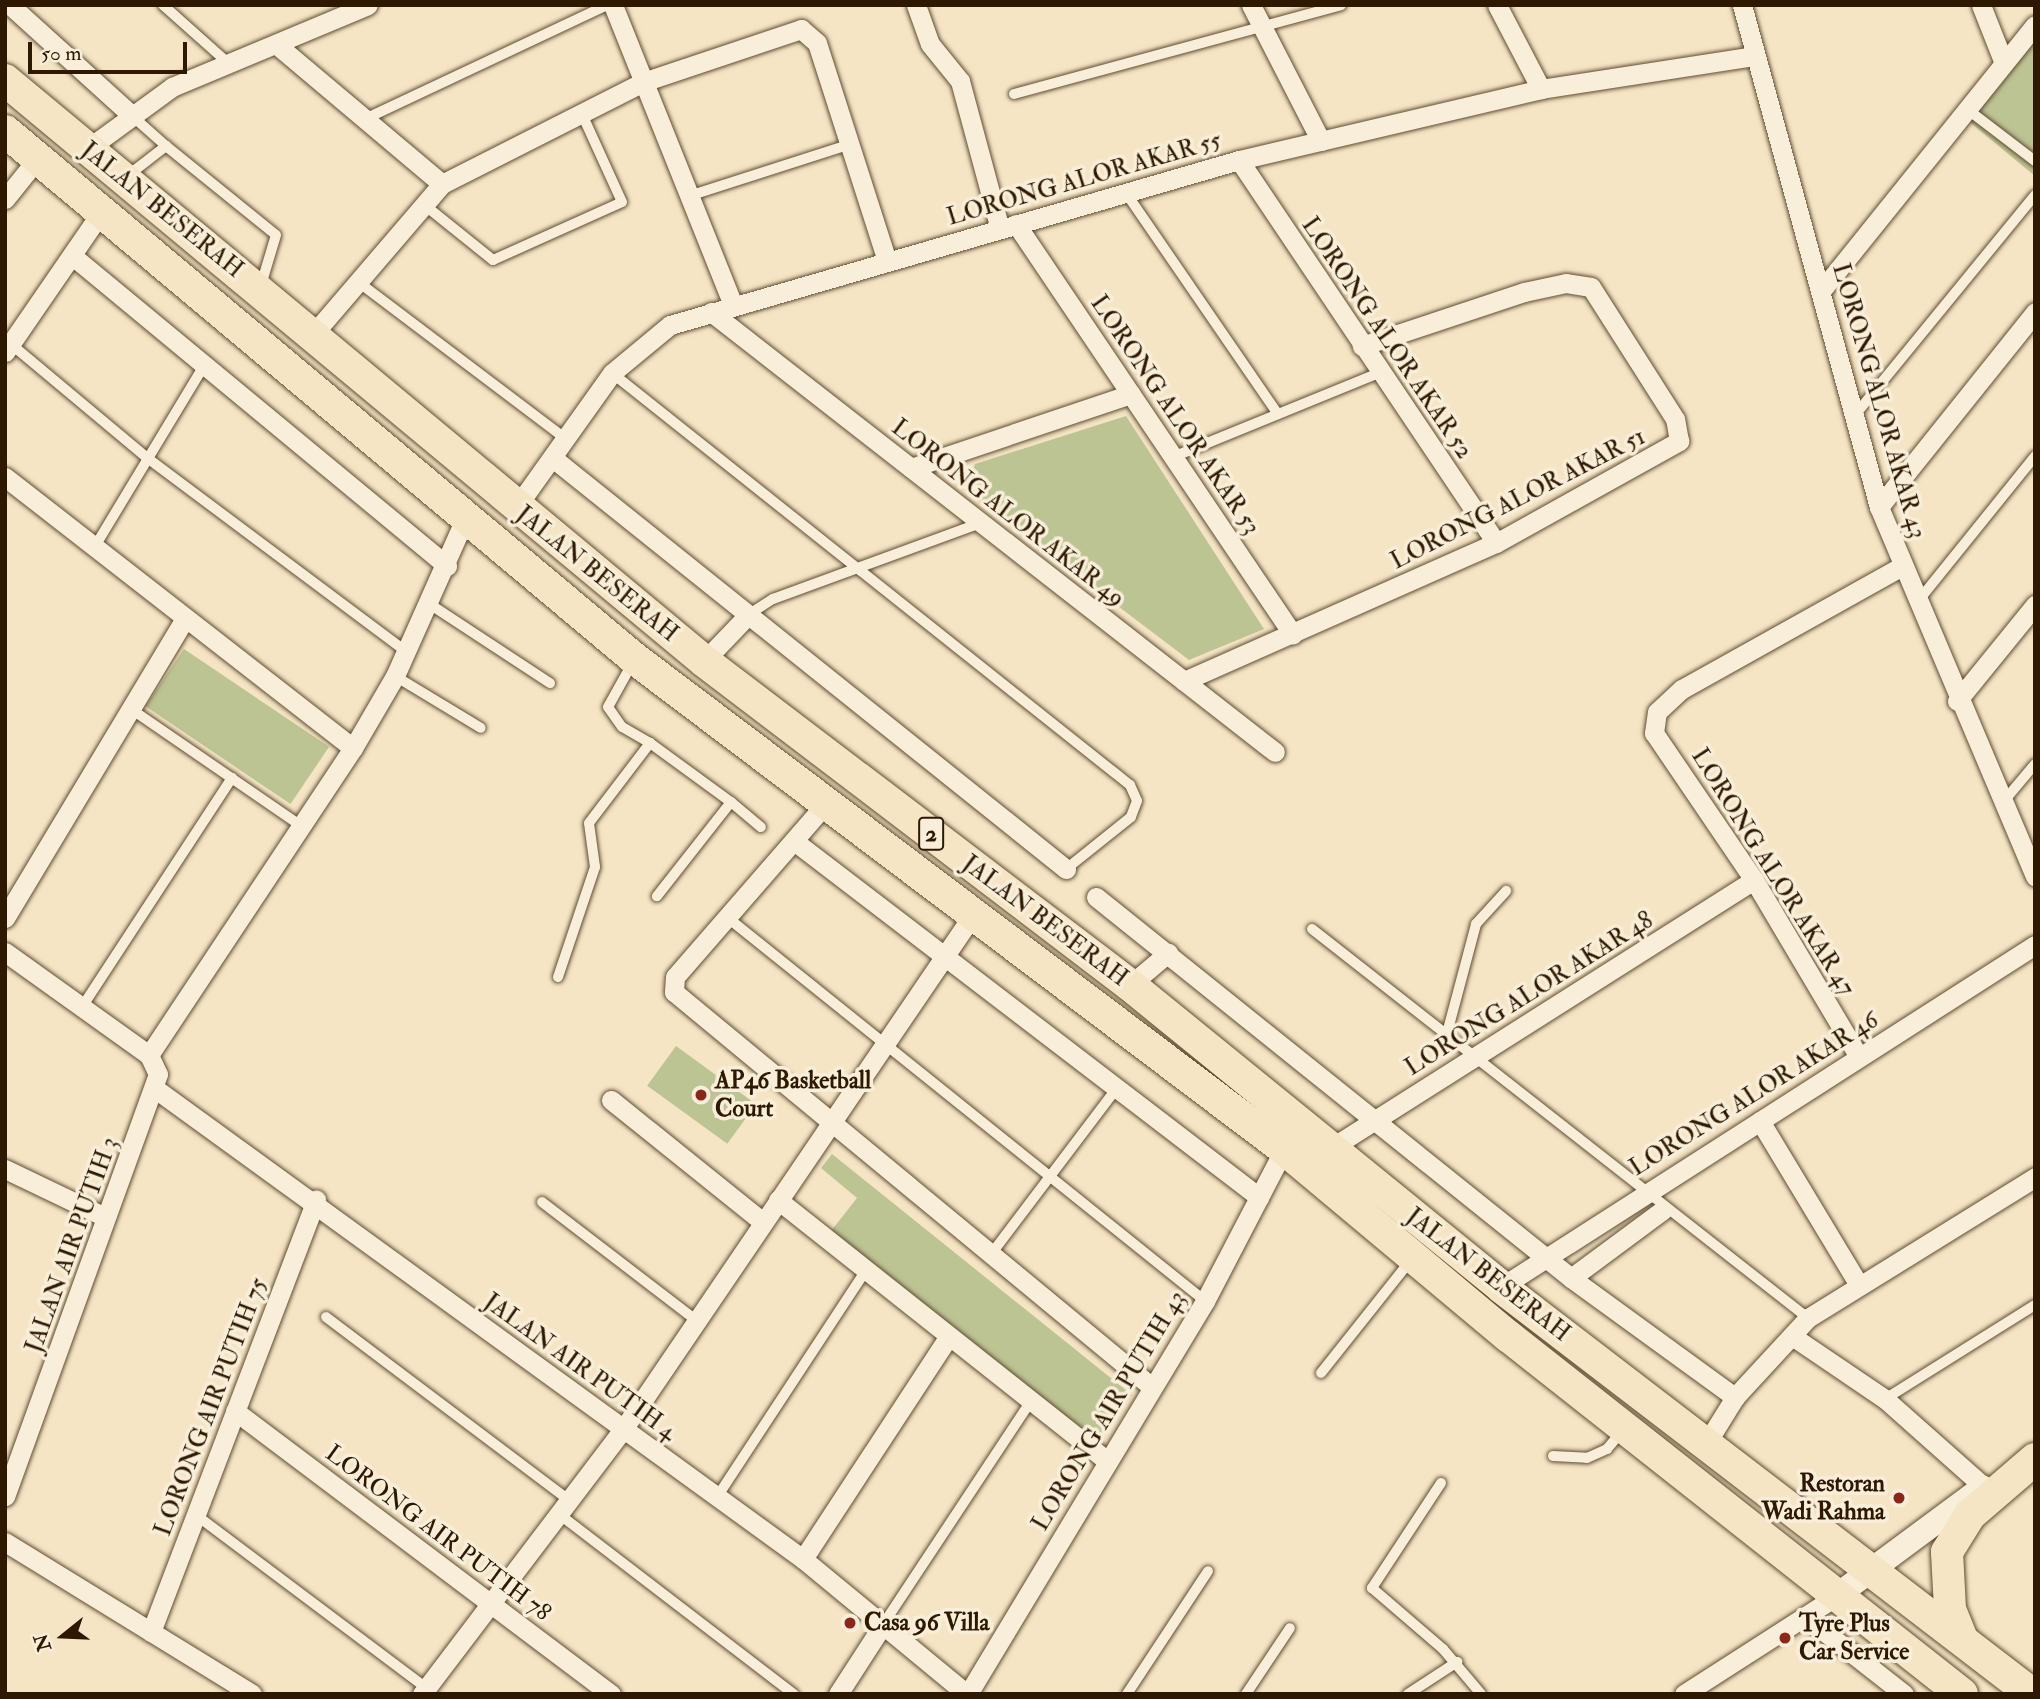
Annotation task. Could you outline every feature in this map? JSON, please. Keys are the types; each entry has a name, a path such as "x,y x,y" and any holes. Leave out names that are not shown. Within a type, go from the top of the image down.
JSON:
{"highway":[{"name":"JALAN BESERAH","path":"5,80 121,180 315,332 515,509 704,661 1130,985 1501,1287 2032,1694"},
{"name":"JALAN BESERAH","path":"5,131 100,214 635,659 828,801 972,916 1284,1149 1413,1257 1835,1597 1962,1694"},
{"path":"1962,1639 1948,1598 1947,1552 1970,1515 2035,1456"}],"street":[{"path":"10,5 129,113"},
{"path":"86,150 129,113 228,63 277,44 345,9 368,5"},
{"path":"613,5 733,306"},
{"name":"LORONG ALOR AKAR 53","path":"916,5 930,44 960,81 1008,226 1131,394 1293,634"},
{"path":"1251,5 1321,141"},
{"path":"1497,5 1541,89"},
{"name":"LORONG ALOR AKAR 43","path":"1742,5 1879,507 1957,701 2001,805 2035,876"},
{"path":"1981,5 2004,64"},
{"path":"1821,291 2035,25"},
{"path":"315,332 422,203 442,184 643,82 801,29 817,43 887,261"},
{"path":"277,44 442,184"},
{"name":"LORONG ALOR AKAR 55","path":"515,509 554,459 612,373 670,325 1238,160 1541,89 1755,56"},
{"path":"5,199 37,159"},
{"name":"LORONG ALOR AKAR 52","path":"1238,160 1496,543"},
{"path":"8,348 75,258 100,214"},
{"path":"75,258 447,566"},
{"name":"LORONG ALOR AKAR 51","path":"1184,681 1496,543 1679,441 1675,419 1599,294 1566,283 1524,292 1362,346"},
{"name":"LORONG ALOR AKAR 49","path":"711,312 1275,752"},
{"path":"1879,507 2035,312"},
{"path":"911,468 1131,394"},
{"path":"554,459 1066,869"},
{"path":"7,484 353,748"},
{"path":"149,1055 353,748 395,676 447,566 465,519"},
{"name":"LORONG ALOR AKAR 47","path":"1859,1057 1754,880 1654,733 1657,712 1682,689 1902,566"},
{"path":"1957,701 2035,605"},
{"path":"704,661 748,615"},
{"path":"5,918 185,619"},
{"path":"828,801 675,978 674,992 834,1119 1152,1387"},
{"path":"794,841 947,953 1259,1197"},
{"name":"LORONG ALOR AKAR 48","path":"1331,1148 1374,1119 1474,1060 1754,880"},
{"path":"1096,897 1571,1278 1735,1397"},
{"path":"424,1691 624,1428 881,1046 972,916"},
{"name":"LORONG ALOR AKAR 46","path":"1501,1287 1643,1193 2035,945"},
{"path":"5,952 149,1055 158,1090"},
{"path":"1130,985 1168,953"},
{"name":"JALAN AIR PUTIH 4","path":"158,1090 316,1199 803,1559 967,1694"},
{"name":"JALAN AIR PUTIH 3","path":"5,1496 106,1217 158,1090"},
{"path":"611,1100 763,1222"},
{"path":"1760,1121 1859,1285"},
{"name":"LORONG AIR PUTIH 43","path":"967,1694 1205,1301 1284,1149"},
{"path":"5,1169 106,1217"},
{"path":"1706,1444 1735,1397 1808,1318 2035,1177"},
{"name":"LORONG AIR PUTIH 75","path":"151,1632 316,1199"},
{"path":"778,1200 947,1339 1108,1462"},
{"path":"1571,1278 1663,1210"},
{"path":"1792,1336 1885,1399 1984,1487"},
{"path":"803,1559 947,1339"},
{"name":"LORONG AIR PUTIH 78","path":"235,1411 611,1694"},
{"path":"1684,1694 1807,1618 1984,1487 2035,1456"},
{"path":"5,1542 252,1694"},
{"path":"1807,1618 1904,1694"},
{"path":"838,1694 884,1623"}],"lane":[{"path":"163,5 228,63"},
{"path":"364,119 607,5"},
{"path":"1014,94 1341,5"},
{"path":"1967,109 2035,161"},
{"path":"422,203 493,260 622,202 581,112"},
{"path":"129,113 275,235 260,288"},
{"path":"689,195 850,144"},
{"path":"121,180 166,145"},
{"path":"1126,192 1278,414"},
{"path":"1854,415 2035,194"},
{"path":"357,281 567,440"},
{"path":"8,348 146,457 405,651"},
{"path":"93,548 146,457 204,366"},
{"path":"612,373 1130,785 1137,801 1130,817 1066,869"},
{"path":"1173,457 1379,373"},
{"path":"1916,604 2035,456"},
{"path":"748,615 773,599 981,523"},
{"path":"428,603 550,683"},
{"path":"635,659 608,707 622,727 650,743 761,827"},
{"path":"395,676 481,728"},
{"path":"131,709 303,827"},
{"path":"558,976 595,867 589,823 650,743"},
{"path":"2001,805 2035,764"},
{"path":"82,1007 232,778"},
{"path":"657,896 731,802"},
{"path":"1446,1037 1476,924 1506,891"},
{"path":"728,918 881,1046 1205,1301"},
{"path":"1312,929 1663,1210 1808,1318"},
{"path":"992,1253 1117,1088"},
{"path":"542,1202 697,1321"},
{"path":"1321,1373 1413,1257"},
{"path":"717,1497 865,1272"},
{"path":"1885,1399 2035,1305"},
{"path":"326,1317 794,1694"},
{"path":"884,1623 1029,1404"},
{"path":"1553,1456 1587,1458 1608,1449 1625,1427"},
{"path":"1441,1483 1372,1588 1457,1662 1481,1694"},
{"path":"196,1515 424,1691"},
{"path":"1127,1694 1208,1571"},
{"path":"1246,1694 1290,1628"},
{"path":"1408,1694 1457,1662"}],"green space":[{"path":"2035,35 2035,176 1966,119"},
{"path":"1126,416 1264,629 1189,660 965,490 975,464"},
{"path":"184,649 329,747 290,804 145,706"},
{"name":"AP46 Basketball Court","path":"676,1046 756,1104 727,1144 647,1086"},
{"path":"832,1154 1132,1395 1094,1442 831,1231 857,1198 821,1168"}],"place":[{"name":"AP46 Basketball Court","path":"701,1095"},
{"name":"Restoran Wadi Rahma","path":"1899,1498"},
{"name":"Casa 96 Villa","path":"850,1623"},
{"name":"Tyre Plus Car Service","path":"1785,1638"}]}
